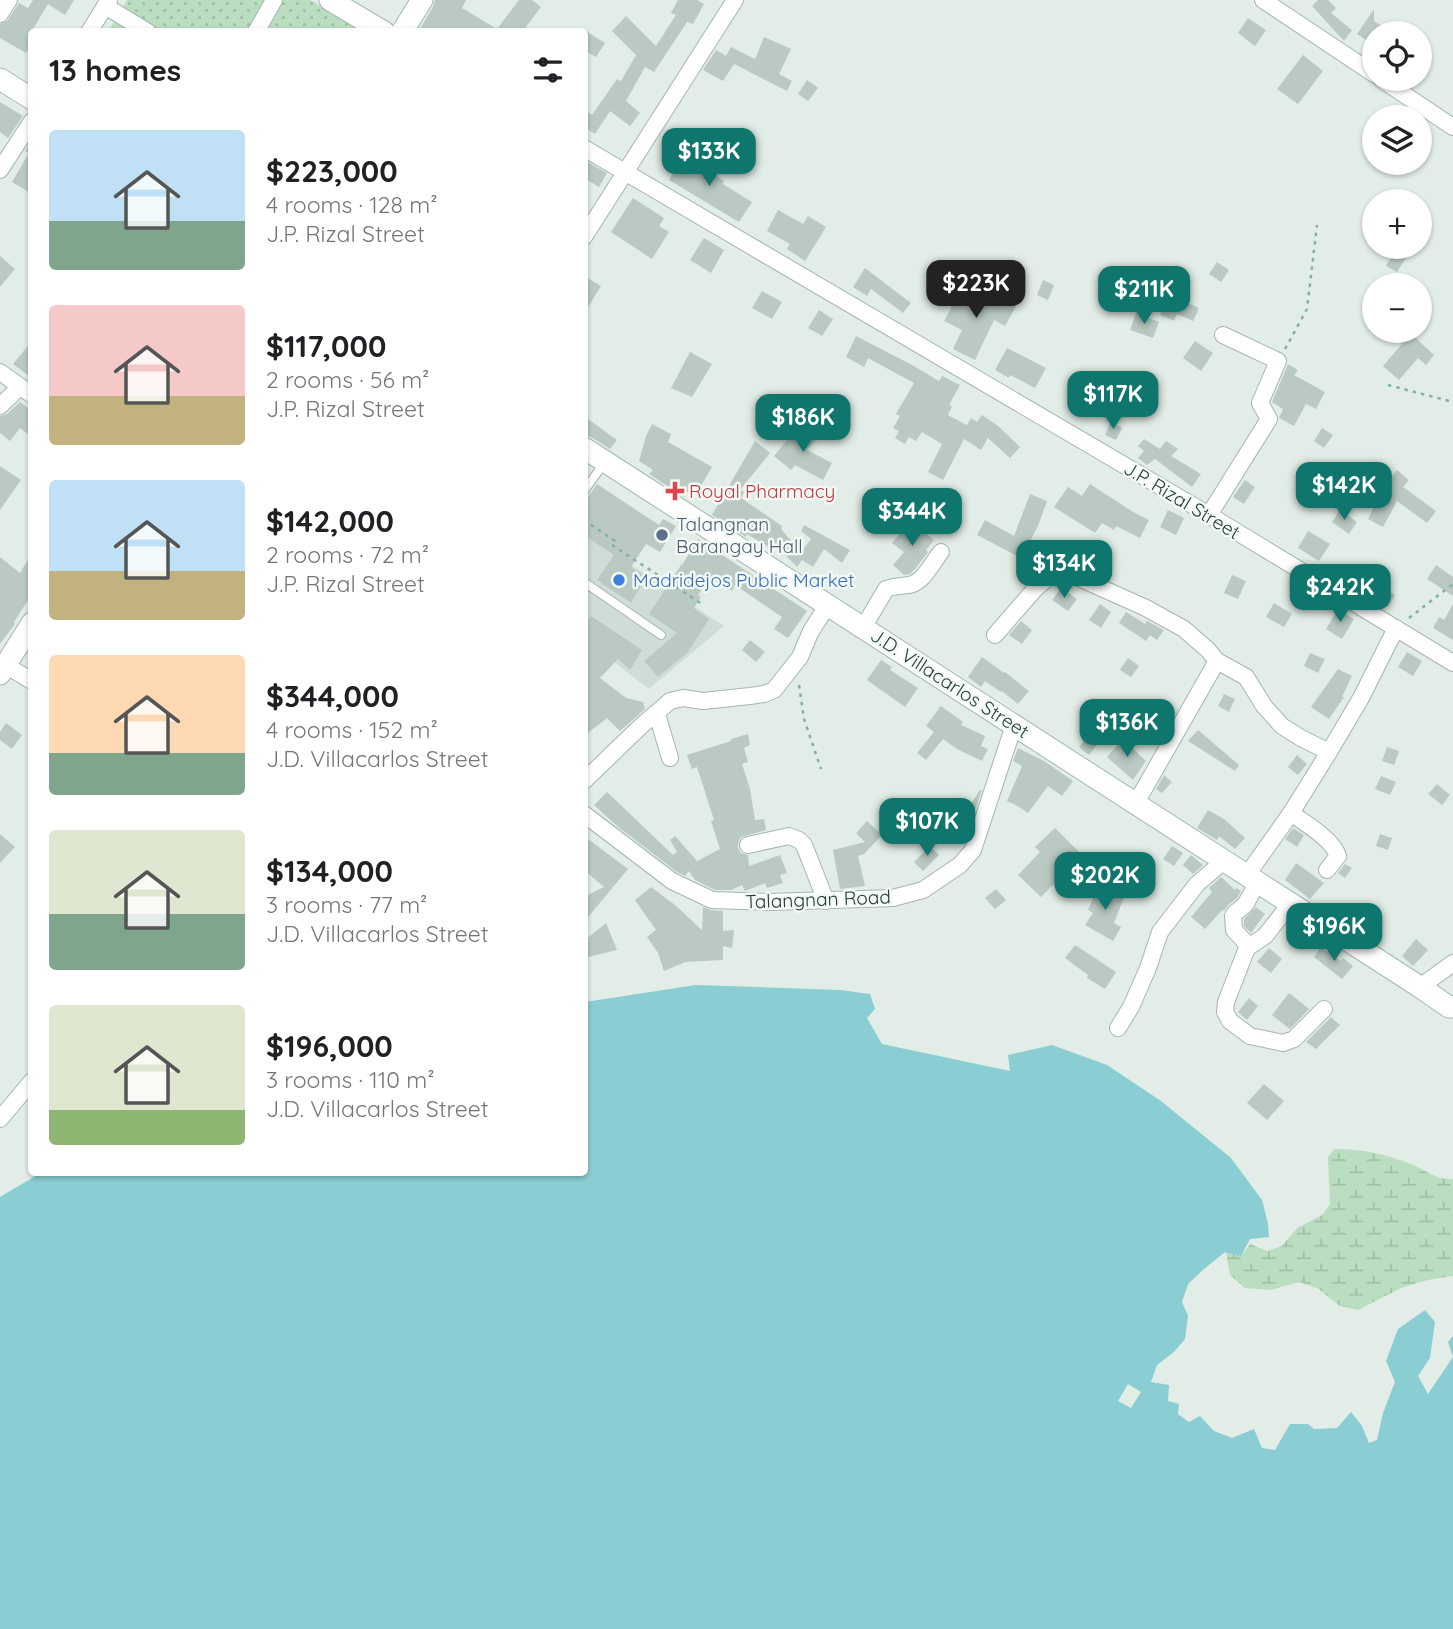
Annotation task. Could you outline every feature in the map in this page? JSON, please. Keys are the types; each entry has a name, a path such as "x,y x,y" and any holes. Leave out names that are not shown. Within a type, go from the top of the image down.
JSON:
{"street":[{"path":"0,14 9,0"},
{"path":"258,28 274,0"},
{"path":"330,0 377,28"},
{"path":"404,28 422,0"},
{"path":"588,231 735,0"},
{"path":"1263,0 1362,66"},
{"path":"91,28 107,3 142,28"},
{"path":"0,79 28,96"},
{"path":"1399,91 1453,127"},
{"path":"0,170 28,127"},
{"name":"J.P. Rizal Street","path":"588,150 1453,663"},
{"path":"1209,516 1269,419 1260,403 1278,361 1223,335"},
{"path":"0,372 26,391 0,405"},
{"name":"J.D. Villacarlos Street","path":"588,450 1449,1007 1453,1007"},
{"path":"863,628 886,589 910,585 920,580 941,552"},
{"path":"995,635 1049,577 1059,574 1079,579 1146,608 1184,629 1217,661 1246,677 1264,706 1282,726 1329,752"},
{"path":"588,777 670,701 683,698 704,701 764,694 774,690 800,657 811,631 828,605"},
{"path":"1247,948 1246,943 1234,930 1233,916 1245,905 1253,878 1361,698 1396,628"},
{"path":"28,629 2,667 28,679"},
{"path":"1136,803 1217,661"},
{"path":"657,714 670,758"},
{"name":"Talangnan Road","path":"588,817 672,881 712,900 770,902 893,898 923,890 960,864 973,850 1014,725"},
{"path":"1291,813 1336,850 1338,856 1327,870"},
{"path":"748,845 789,836 799,840 804,845 826,901"},
{"path":"1118,1028 1131,1007 1160,932 1196,884 1225,860"},
{"path":"1291,903 1265,936 1247,948 1226,1002 1225,1012 1230,1021 1250,1036 1283,1043 1294,1039 1324,1009"},
{"path":"1420,986 1453,963"},
{"path":"0,1119 28,1086"}],"lane":[{"path":"588,485 605,461"},
{"path":"588,585 661,635"}],"path":[{"path":"1278,361 1307,309 1317,225"},
{"path":"1388,385 1453,402"},
{"path":"588,523 615,541 612,545 702,604"},
{"path":"1396,628 1453,584"},
{"path":"796,662 804,719 821,769"}],"shaded area":[{"name":"Madridejos Public Market","path":"588,537 724,626 649,689 588,641"}],"green space":[{"path":"127,0 310,0 358,28 110,28"},
{"path":"1334,1149 1383,1155 1411,1164 1435,1176 1453,1179 1453,1276 1401,1288 1358,1310 1340,1306 1317,1288 1299,1282 1271,1290 1245,1288 1230,1275 1226,1252 1241,1256 1250,1244 1267,1251 1282,1246 1297,1228 1322,1215 1330,1204 1328,1157"}],"water":[{"path":"696,985 840,990 870,994 875,1009 867,1018 882,1044 1010,1071 1008,1055 1052,1045 1107,1065 1161,1101 1231,1158 1262,1200 1269,1237 1250,1239 1241,1256 1225,1252 1188,1284 1182,1302 1188,1316 1185,1339 1157,1365 1151,1382 1169,1385 1168,1401 1179,1404 1178,1414 1189,1422 1200,1416 1214,1431 1232,1438 1254,1429 1262,1448 1275,1450 1290,1424 1308,1424 1314,1429 1337,1428 1351,1412 1362,1426 1369,1443 1377,1440 1383,1413 1395,1382 1386,1361 1398,1329 1425,1310 1435,1322 1430,1358 1418,1376 1428,1394 1453,1357 1453,1629 0,1629 0,1197 35,1176 588,1176 588,1002"},
{"path":"1453,1336 1453,1357 1448,1342"}],"pier":[{"path":"1128,1384 1141,1392 1131,1408 1118,1401"}],"building":[{"path":"33,0 74,0 65,15 48,4 34,28 28,28 26,53 0,38 0,24 8,20 19,3 28,8"},
{"path":"435,0 466,0 462,8 495,28 420,28"},
{"path":"519,0 532,0 541,7 525,28 498,28"},
{"path":"678,0 697,0 704,4 693,24 687,22 654,72 645,67 626,101 640,113 630,126 610,111 595,134 588,130 588,114 592,115 617,79 621,81 636,55 612,31 626,16 656,46 676,15 671,13"},
{"path":"1318,0 1328,0 1336,8 1331,13 1352,30 1344,41 1312,6"},
{"path":"1374,9 1374,21 1366,21"},
{"path":"1248,18 1266,30 1255,46 1238,33"},
{"path":"588,32 605,43 596,57 588,52"},
{"path":"764,37 791,49 779,74 792,81 787,91 734,64 723,81 703,70 716,50 726,56 731,47 755,59"},
{"path":"1303,55 1323,71 1298,104 1277,89"},
{"path":"807,80 818,88 808,101 798,94"},
{"path":"0,102 23,116 8,138 0,132"},
{"path":"683,154 752,202 739,222 669,180"},
{"path":"28,155 28,192 12,182"},
{"path":"588,162 607,173 599,187 588,180"},
{"path":"633,198 664,218 659,226 669,232 652,259 611,232"},
{"path":"778,210 803,224 808,216 826,227 805,261 787,249 790,244 767,231"},
{"path":"704,238 724,250 711,273 690,260"},
{"path":"0,256 15,269 0,287"},
{"path":"1390,259 1405,259 1397,272 1386,266"},
{"path":"1217,262 1229,270 1221,282 1209,274"},
{"path":"865,268 911,303 903,313 871,289 867,296 853,287"},
{"path":"588,278 601,286 588,307"},
{"path":"1043,280 1054,285 1048,300 1037,295"},
{"path":"956,289 993,306 999,296 1016,306 1005,326 994,320 975,360 953,349 962,330 944,321 952,306 949,305"},
{"path":"762,291 782,302 772,319 752,308"},
{"path":"1170,292 1199,308 1193,321 1177,314 1174,321 1160,315"},
{"path":"819,310 833,319 822,336 808,328"},
{"path":"1136,313 1159,322 1153,338 1130,330"},
{"path":"856,336 939,381 942,376 960,385 949,405 952,406 948,415 967,425 971,418 977,422 982,415 1020,447 1010,458 988,438 981,450 964,439 943,480 928,472 942,444 922,432 916,441 909,437 905,444 895,438 899,431 893,428 900,416 896,414 914,383 868,358 864,367 846,357"},
{"path":"1195,341 1213,353 1201,371 1183,358"},
{"path":"1421,343 1434,355 1426,365 1418,358 1399,380 1383,366 1402,344"},
{"path":"28,346 28,375 13,364"},
{"path":"1007,348 1046,368 1035,388 995,370"},
{"path":"690,352 712,364 692,397 671,388"},
{"path":"1288,364 1298,370 1294,375 1325,392 1316,409 1306,404 1294,426 1279,418 1283,409 1272,402"},
{"path":"20,402 28,408 28,434 20,428 10,441 0,433 0,416 7,414"},
{"path":"588,419 617,440 610,449 588,436"},
{"path":"1111,422 1122,428 1116,440 1105,435"},
{"path":"652,424 671,434 668,442 712,467 696,494 689,490 684,497 649,474 653,470 639,461"},
{"path":"799,425 816,439 807,450 832,463 823,480 795,465 791,470 774,456"},
{"path":"1322,428 1333,435 1324,448 1314,441"},
{"path":"1144,439 1160,449 1166,441 1178,449 1171,456 1201,474 1192,487 1155,459 1147,465 1138,458 1144,451 1138,446"},
{"path":"755,441 770,453 740,490 744,492 741,498 782,526 781,529 801,552 811,539 801,531 804,525 850,550 842,563 824,549 813,567 802,560 797,567 774,544 772,549 747,534 746,537 712,515"},
{"path":"0,466 21,480 0,510"},
{"path":"1397,470 1409,480 1403,487 1436,511 1427,523 1397,501 1383,527 1368,519 1382,488"},
{"path":"1245,480 1255,487 1244,504 1233,497"},
{"path":"597,484 659,525 663,519 676,526 660,552 646,544 631,567 646,577 631,603 597,580 614,555 588,538 588,497"},
{"path":"1090,484 1149,520 1140,538 1116,526 1114,530 1102,523 1095,533 1054,507 1068,487 1082,496"},
{"path":"1030,494 1047,501 1038,526 1021,558 977,535 985,520 1014,536"},
{"path":"1168,510 1184,518 1176,535 1160,527"},
{"path":"1340,510 1357,522 1349,534 1332,522"},
{"path":"910,521 934,540 915,569 904,575 893,565 904,552 892,543"},
{"path":"1308,531 1330,544 1319,561 1298,548"},
{"path":"698,539 807,611 788,638 774,629 782,617 735,585 732,591 713,579 709,585 706,583 698,595 701,597 694,608 709,619 688,652 658,677 644,661 677,633 649,614"},
{"path":"0,557 20,573 28,560 28,600 0,644"},
{"path":"1436,565 1453,577 1453,596 1427,579"},
{"path":"1377,574 1388,580 1384,588 1395,595 1388,607 1365,594"},
{"path":"1232,575 1246,581 1238,599 1224,593"},
{"path":"1061,588 1077,599 1068,611 1052,600"},
{"path":"1274,603 1292,614 1284,627 1266,617"},
{"path":"1100,604 1111,612 1101,628 1089,620"},
{"path":"1453,604 1453,640 1433,628 1439,617 1444,620"},
{"path":"1338,609 1354,619 1342,639 1326,629"},
{"path":"1126,612 1145,624 1147,621 1164,630 1157,640 1150,635 1146,641 1119,623"},
{"path":"591,616 642,650 630,670 618,659 600,678 626,698 643,702 645,709 620,731 607,718 588,733 588,621"},
{"path":"1021,621 1032,630 1022,644 1009,635"},
{"path":"750,640 765,652 756,662 742,650"},
{"path":"1407,652 1422,661 1413,676 1398,667"},
{"path":"1310,653 1325,659 1318,673 1304,666"},
{"path":"982,657 1029,691 1018,704 985,681 981,687 968,677"},
{"path":"1128,658 1139,666 1131,677 1120,670"},
{"path":"881,660 892,667 890,670 918,688 905,707 867,680"},
{"path":"1338,669 1352,676 1344,697 1329,719 1311,707"},
{"path":"1224,694 1235,699 1229,712 1218,706"},
{"path":"941,706 963,722 961,725 985,736 981,746 988,749 982,761 943,739 926,760 917,753 934,732 926,726"},
{"path":"1168,707 1176,712 1164,734 1154,727"},
{"path":"6,723 22,735 12,749 0,740 0,732"},
{"path":"1198,730 1239,765 1235,771 1188,741"},
{"path":"748,734 750,745 744,748 748,762 742,764 750,789 755,820 764,819 766,830 741,837 738,848 741,853 748,855 749,866 780,855 787,873 780,875 783,883 767,888 765,883 745,891 742,885 731,890 715,890 695,880 689,871 685,876 677,872 594,805 607,792 673,855 677,852 670,840 675,836 697,861 720,849 697,767 692,769 687,755"},
{"path":"1089,734 1099,742 1089,755 1079,747"},
{"path":"1123,739 1146,761 1133,780 1107,757"},
{"path":"1387,747 1399,751 1394,765 1382,761"},
{"path":"1018,748 1044,761 1073,781 1062,796 1048,786 1028,813 1007,801 1022,766 1013,761"},
{"path":"1297,755 1307,764 1298,775 1288,767"},
{"path":"1164,775 1172,782 1162,793 1156,789"},
{"path":"1381,776 1396,782 1390,795 1375,789"},
{"path":"1437,784 1450,795 1442,805 1428,794"},
{"path":"980,790 969,829 964,836 954,829"},
{"path":"1208,810 1224,819 1245,838 1235,849 1219,836 1217,840 1197,828"},
{"path":"867,821 882,835 864,854 858,856 865,886 840,889 833,850 865,842 856,833"},
{"path":"1055,828 1082,855 1041,897 1018,875 1040,852 1035,847"},
{"path":"1293,828 1304,835 1297,847 1285,839"},
{"path":"0,834 15,847 0,863"},
{"path":"1380,834 1392,838 1388,850 1376,846"},
{"path":"588,839 628,869 588,917 588,895 604,887 588,873"},
{"path":"930,846 939,855 923,871 914,862"},
{"path":"1172,846 1183,853 1174,866 1163,859"},
{"path":"1191,855 1203,865 1193,874 1183,865"},
{"path":"1296,863 1324,883 1310,899 1285,880"},
{"path":"1345,864 1352,868 1345,878 1338,873"},
{"path":"1221,877 1235,890 1237,888 1241,891 1205,929 1191,917 1212,892 1209,888"},
{"path":"1099,885 1125,895 1114,923 1121,927 1113,941 1085,925 1093,913 1088,910"},
{"path":"651,887 702,930 703,907 723,911 723,931 734,930 732,948 723,946 723,960 685,962 664,971 658,953 647,937 656,930 635,900"},
{"path":"996,889 1006,900 995,909 985,898"},
{"path":"1256,907 1265,914 1251,933 1244,926 1244,919"},
{"path":"606,923 617,950 588,957 588,938"},
{"path":"1416,939 1428,950 1413,966 1402,956"},
{"path":"1075,945 1116,972 1105,989 1087,978 1088,975 1065,958"},
{"path":"1321,947 1353,966 1342,979 1314,957"},
{"path":"1269,948 1282,959 1271,973 1257,962"},
{"path":"1289,993 1309,1009 1290,1029 1272,1015"},
{"path":"1249,998 1258,1006 1247,1020 1238,1012"},
{"path":"1331,1017 1340,1025 1316,1049 1306,1042"},
{"path":"1264,1084 1284,1101 1267,1120 1247,1103"}],"place":[{"name":"Royal Pharmacy","path":"675,491"},
{"name":"Talangnan Barangay Hall","path":"662,535"},
{"name":"Madridejos Public Market","path":"619,580"}]}
